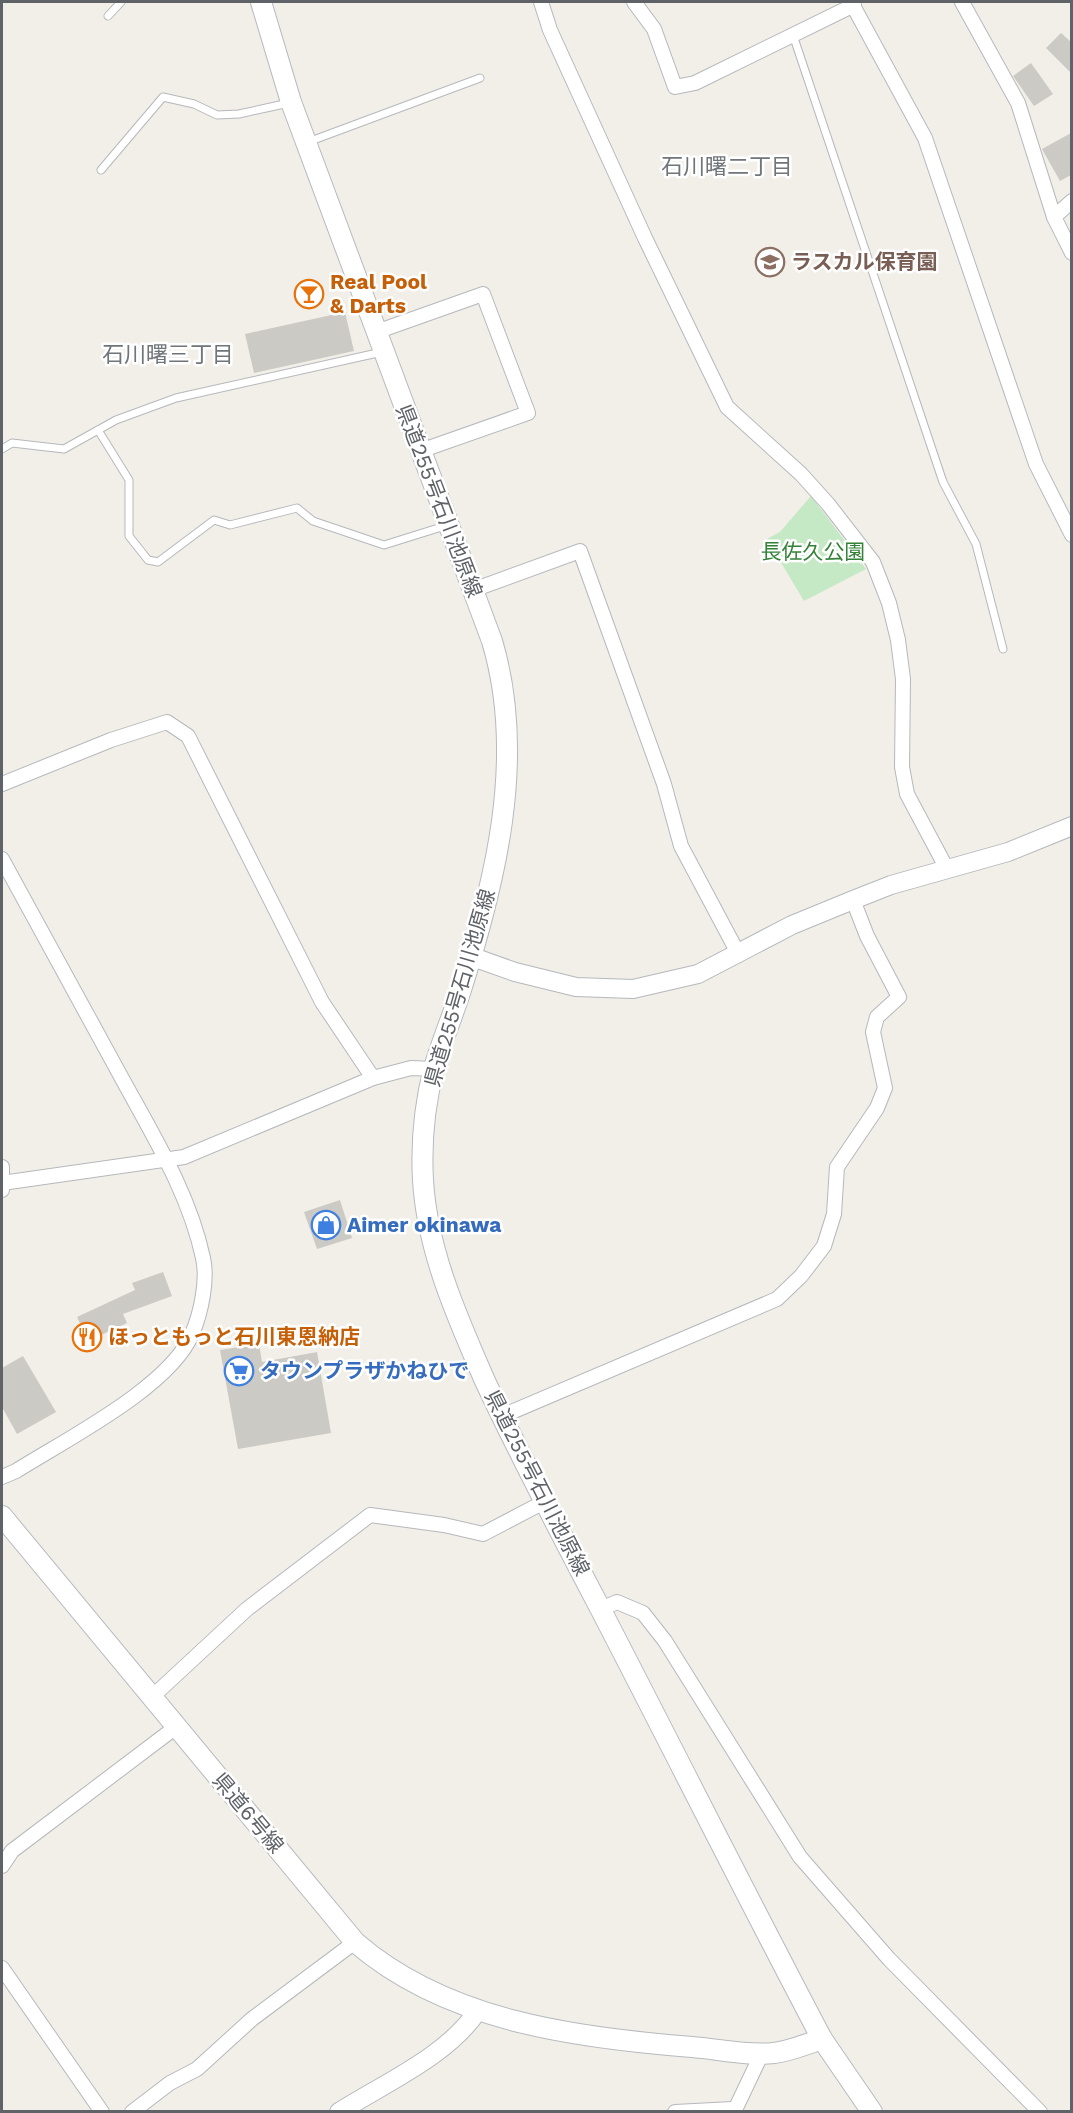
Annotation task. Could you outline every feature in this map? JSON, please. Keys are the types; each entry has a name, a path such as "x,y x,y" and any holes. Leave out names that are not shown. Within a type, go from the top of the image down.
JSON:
{"main road":[{"name":"県道255号石川池原線","path":"261,2 291,102 449,525 500,669 506,751 503,825 470,956 434,1069 423,1143 425,1212 439,1263 462,1328 501,1416 544,1502 822,2039 872,2112"},
{"name":"県道6号線","path":"2,1516 355,1942 385,1966 411,1981 478,2010 553,2030 660,2045 762,2053 776,2053 822,2039"}],"street":[{"path":"541,2 550,30 645,238 727,407 801,474 828,504 873,562 889,603 898,640 903,679 902,767 907,794 947,869"},
{"path":"634,2 654,28 675,87 695,83 793,36 853,3 925,138 1036,464 1071,535"},
{"path":"962,2 1018,103 1054,217 1071,253"},
{"path":"1054,217 1071,201"},
{"path":"376,332 483,294 528,413 420,451"},
{"path":"472,590 580,551 664,784 681,846 739,955"},
{"path":"2,784 111,740 167,722 188,736 322,1002 373,1078"},
{"path":"470,956 515,972 576,987 633,989 698,974 739,955 792,925 853,900 891,885 1008,852 1071,826"},
{"path":"2,859 167,1161 193,1223 204,1261 203,1293 192,1335 150,1387 16,1471 2,1477"},
{"path":"501,1416 777,1299 801,1276 824,1246 834,1214 837,1167 877,1108 885,1088 873,1032 876,1017 899,997 867,936 853,900"},
{"path":"2,1167 2,1186 167,1161 184,1157 373,1078 411,1068 434,1069"},
{"path":"152,1697 247,1609 370,1515 444,1525 483,1534 544,1502"},
{"path":"601,1609 617,1602 644,1613 665,1641 800,1857 889,1959 1040,2112"},
{"path":"2,1866 12,1851 176,1726"},
{"path":"132,2112 170,2083 197,2069 252,2019 355,1942"},
{"path":"2,1968 102,2112"},
{"path":"339,2112 447,2045 469,2024 478,2010"},
{"path":"675,2112 734,2110 756,2071 762,2053"}],"lane":[{"path":"108,16 121,2"},
{"path":"793,36 943,482 976,544 1003,649"},
{"path":"306,142 480,78"},
{"path":"101,170 163,97 194,104 217,115 239,114 291,102"},
{"path":"2,449 12,443 64,449 116,420 176,398 366,358 383,351"},
{"path":"98,430 129,480 129,536 148,560 158,562 214,520 231,525 297,508 313,521 384,545 449,525"}],"green space":[{"name":"長佐久公園","path":"811,496 866,569 804,601 767,539 780,532"}],"building":[{"path":"1061,33 1071,42 1071,73 1046,48"},
{"path":"1031,63 1053,94 1034,106 1013,76"},
{"path":"1071,133 1071,175 1060,181 1042,149"},
{"path":"345,312 354,351 254,373 245,334"},
{"path":"340,1200 352,1238 317,1249 304,1212"},
{"path":"163,1272 172,1296 123,1314 127,1323 88,1341 77,1317 135,1290 132,1283"},
{"path":"259,1344 262,1362 317,1352 331,1433 238,1449 220,1350"},
{"path":"23,1356 56,1412 17,1434 2,1407 2,1368"}],"place":[{"name":"ラスカル保育園","path":"770,262"},
{"name":"Real Pool & Darts","path":"309,294"},
{"name":"Aimer okinawa","path":"326,1225"},
{"name":"ほっともっと石川東恩納店","path":"87,1337"},
{"name":"タウンプラザかねひで","path":"239,1371"}],"district":[{"name":"石川曙二丁目","path":"727,166"},
{"name":"石川曙三丁目","path":"168,354"}]}
